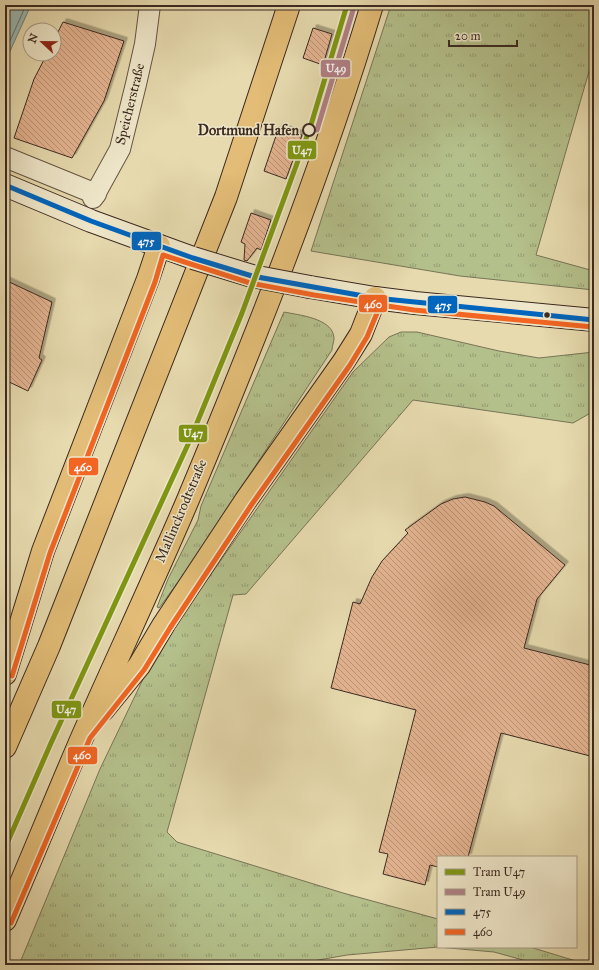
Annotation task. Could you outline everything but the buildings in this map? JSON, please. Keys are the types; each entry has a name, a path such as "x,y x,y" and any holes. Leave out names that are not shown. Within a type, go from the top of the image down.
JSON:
{"highway":[{"path":"5,747 49,646 226,197 289,5"},
{"name":"Mallinckrodtstraße","path":"5,920 84,734 186,502 253,337 302,213 350,77 372,5"},
{"path":"5,674 43,551 148,279 159,246"},
{"path":"84,734 138,666 164,624 242,507 344,361 361,334 375,298"}],"main road":[{"path":"5,185 91,222 193,258 252,276 375,298 594,320"}],"street":[{"name":"Speicherstraße","path":"5,157 95,196 120,149 145,44 150,5"}],"green space":[{"path":"391,5 594,5 594,54 536,255 594,271 594,290 460,276 311,251"},
{"path":"284,312 306,316 328,326 332,331 334,338 332,350 184,574 159,608 157,607 168,579 198,520 201,506"},
{"path":"401,332 417,332 499,351 539,358 594,352 594,411 573,423 413,400 246,594 233,595 167,832 177,842 343,893 437,919 437,947 347,955 290,965 19,965 100,769 145,675 181,617 353,372 389,337"},
{"path":"449,948 533,948 589,965 541,965 494,952"}],"water":[{"path":"5,5 31,5 22,22 5,62"}],"railway":[{"path":"379,965 438,963 469,965"}],"tram line":[{"name":"U47","path":"5,848 51,743 190,440 242,313 310,128 347,5"},
{"name":"U49","path":"317,130 354,7"}],"transit line":[{"name":"475","path":"5,185 91,221 193,258 252,276 375,298 594,320"},
{"name":"460","path":"12,676 50,553 155,282 163,255 250,283 314,295 414,310 593,327"},
{"name":"460","path":"11,923 90,738 144,670 252,504 350,365 367,337 382,301"}],"place":[{"name":"Dortmund Hafen","path":"309,130"}]}
